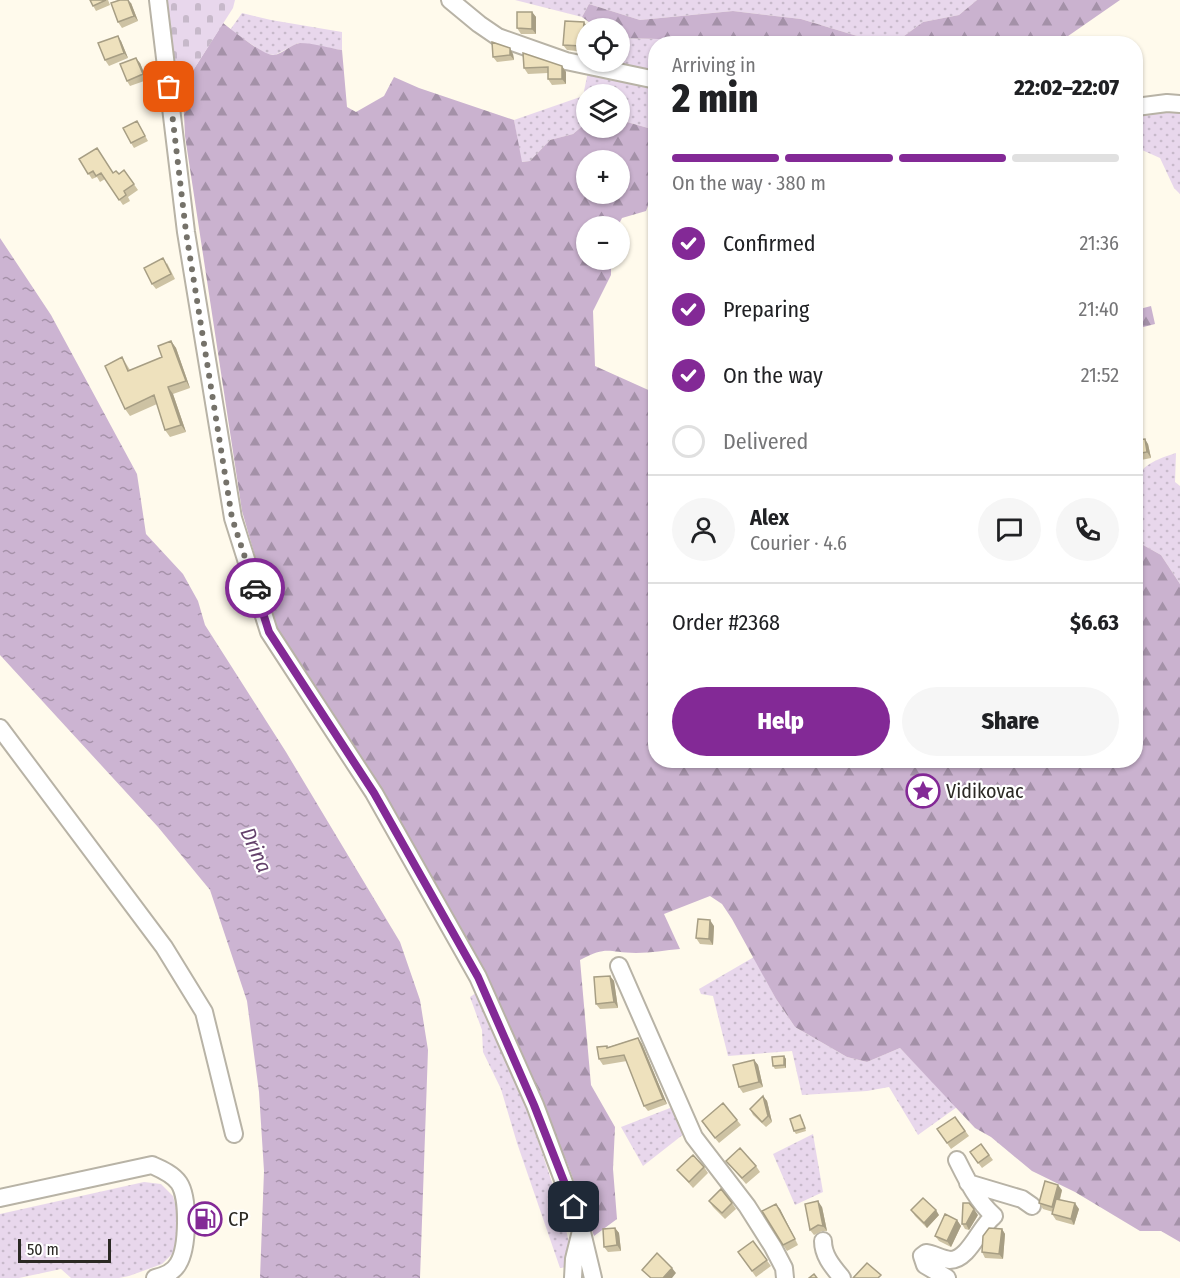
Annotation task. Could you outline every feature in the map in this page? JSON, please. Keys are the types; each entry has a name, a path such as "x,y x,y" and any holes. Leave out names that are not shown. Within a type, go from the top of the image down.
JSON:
{"street":[{"path":"158,0 186,232 232,518 269,632 374,793 478,977 534,1105 581,1228 594,1278"},
{"path":"450,0 498,37 566,61 648,78"},
{"path":"1143,106 1180,104"},
{"path":"0,728 164,947 204,1012 234,1134"},
{"path":"619,966 694,1137 747,1206 773,1247 784,1268 786,1278"},
{"path":"957,1160 968,1183 986,1209 994,1215"},
{"path":"0,1198 152,1165 166,1172 179,1183 186,1210 185,1245 178,1265 166,1276 155,1278"},
{"path":"947,1278 925,1265 921,1259 923,1254 932,1254 950,1260 956,1259 970,1247 994,1215 1027,1203 968,1183"},
{"path":"573,1278 574,1259 581,1228"},
{"path":"824,1241 823,1249 842,1278"}],"green space":[{"path":"166,0 235,0 233,8 187,80 175,85"},
{"path":"515,0 977,0 959,15 923,22 904,36 857,36 801,19 733,11 640,20 589,4 582,17"},
{"path":"977,0 1120,0 1068,36 904,36 923,22 959,15"},
{"path":"589,4 640,20 733,11 801,19 857,36 648,36 648,39 630,38 630,18 582,17"},
{"path":"242,13 342,32 342,50 298,43 275,55 266,54 230,30"},
{"path":"223,23 248,42 274,55 300,43 342,50 347,107 356,112 384,96 394,77 419,88 514,120 522,162 530,161 550,140 576,131 576,138 630,138 630,123 648,128 648,206 646,211 629,216 576,216 576,270 611,270 611,275 593,311 595,366 648,390 648,768 1143,768 1143,545 1161,555 1180,584 1180,1242 1161,1231 1140,1231 1075,1192 1032,1171 991,1137 975,1128 900,1048 867,1062 847,1057 795,1027 776,999 732,919 722,904 710,896 664,914 680,949 642,953 603,951 580,960 591,1085 615,1127 613,1169 617,1219 594,1236 568,1165 487,975 381,787 275,626 242,511 185,136 183,94 187,80"},
{"path":"630,38 648,39 648,128 630,123 630,84 585,84 588,72 630,72"},
{"path":"576,98 576,131 550,140 530,161 521,162 514,120"},
{"path":"1180,98 1180,194 1174,188 1160,158 1143,150 1143,101"},
{"path":"1151,306 1155,324 1143,327 1143,308"},
{"path":"1176,453 1175,482 1180,486 1180,584 1161,555 1143,545 1143,469 1158,459"},
{"path":"754,957 776,999 795,1027 847,1057 867,1062 900,1048 957,1107 918,1135 889,1087 867,1091 802,1095 792,1051 728,1056 713,996 701,994 699,989"},
{"path":"476,993 527,1108 560,1206 569,1242 567,1267 560,1268 501,1089 483,1052 482,1030 470,997"},
{"path":"683,1103 694,1126 643,1166 621,1127"},
{"path":"813,1134 823,1192 795,1205 773,1154"},
{"path":"144,1182 161,1184 173,1196 178,1216 179,1235 176,1250 162,1264 119,1278 71,1278 61,1269 19,1278 0,1278 0,1214"}],"water":[{"name":"Drina","path":"0,238 51,315 137,474 146,534 183,574 198,601 205,625 286,752 400,942 420,1000 428,1050 420,1278 260,1278 264,1171 259,1092 247,1001 210,890 158,827 0,655"}],"building":[{"path":"90,0 106,0 93,6"},
{"path":"128,0 134,16 118,22 111,3"},
{"path":"517,12 532,12 532,29 517,28"},
{"path":"565,21 576,22 576,46 563,45"},
{"path":"118,36 124,53 105,60 98,43"},
{"path":"492,42 510,48 510,55 493,57"},
{"path":"523,53 562,66 562,79 548,79 548,67 524,68"},
{"path":"136,58 143,74 127,81 120,64"},
{"path":"137,121 145,136 131,143 123,128"},
{"path":"97,148 113,173 116,171 119,174 124,170 134,184 124,191 126,195 119,200 101,173 96,176 93,171 88,174 79,159"},
{"path":"163,258 171,274 152,284 144,268"},
{"path":"171,341 186,381 168,387 181,425 165,430 154,395 125,409 105,366 122,357 128,371 162,357 158,346"},
{"path":"1143,439 1145,439 1147,452 1143,453"},
{"path":"698,919 710,920 709,939 696,938"},
{"path":"610,976 614,1002 596,1004 594,977"},
{"path":"638,1038 663,1099 644,1106 624,1055 599,1059 597,1047 607,1046 607,1048"},
{"path":"784,1056 784,1065 773,1066 772,1057"},
{"path":"754,1060 759,1082 739,1087 733,1065"},
{"path":"763,1096 768,1116 762,1122 750,1109"},
{"path":"723,1103 737,1120 715,1138 702,1121"},
{"path":"800,1115 805,1128 794,1131 790,1119"},
{"path":"955,1117 965,1131 947,1143 937,1129"},
{"path":"981,1144 989,1155 978,1163 970,1152"},
{"path":"740,1148 756,1166 742,1178 726,1161"},
{"path":"693,1155 704,1167 689,1182 677,1170"},
{"path":"1045,1181 1058,1185 1052,1207 1039,1203"},
{"path":"721,1189 732,1203 722,1213 709,1201"},
{"path":"923,1198 936,1210 924,1223 911,1210"},
{"path":"1056,1199 1075,1203 1071,1219 1052,1214"},
{"path":"818,1201 823,1226 818,1225 810,1230 805,1204"},
{"path":"963,1203 969,1203 974,1209 966,1224 962,1224"},
{"path":"776,1204 795,1239 783,1245 762,1211"},
{"path":"945,1214 957,1220 947,1241 935,1236"},
{"path":"615,1228 617,1245 604,1247 603,1229"},
{"path":"989,1228 1002,1229 999,1254 982,1252 983,1236"},
{"path":"753,1241 767,1260 752,1271 738,1252"},
{"path":"657,1253 672,1268 663,1278 651,1278 642,1270"},
{"path":"867,1263 881,1275 878,1278 853,1278"}],"way so far":[{"path":"169,87 186,232 232,518 255,588"}],"place":[{"name":"Vidikovac","path":"923,791"},
{"name":"CP","path":"205,1219"}],"route":[{"path":"255,588 269,632 374,793 478,977 534,1105 574,1207"}]}
